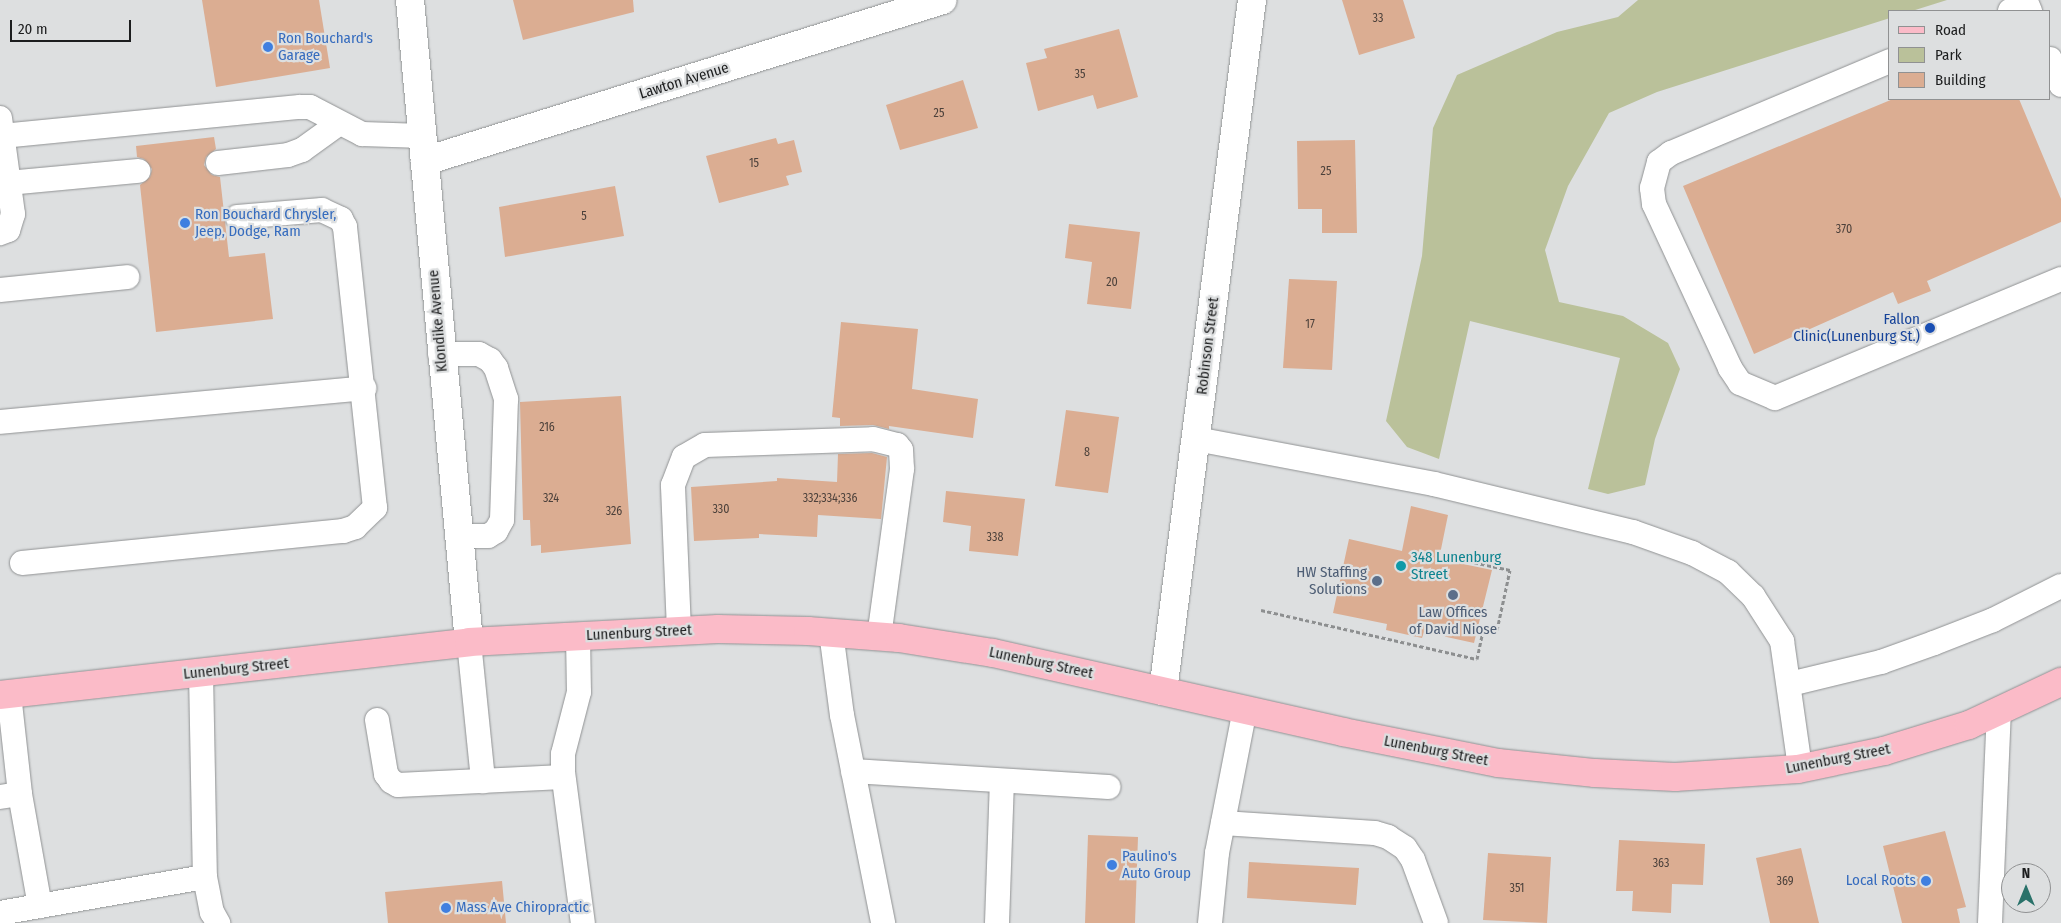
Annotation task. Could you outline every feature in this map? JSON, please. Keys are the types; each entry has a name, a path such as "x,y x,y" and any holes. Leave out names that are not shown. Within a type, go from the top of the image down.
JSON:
{"main road":[{"name":"Lunenburg Street","path":"4,695 469,642 678,630 831,632 880,636 993,652 1396,744 1546,769 1675,777 1800,768 1927,739 2061,682"}],"street":[{"name":"Klondike Avenue","path":"410,0 440,354 460,536 469,642"},
{"name":"Lawton Avenue","path":"424,148 943,0"},
{"name":"Robinson Street","path":"1163,691 1252,0"}],"lane":[{"path":"2012,10 2027,4 2030,10"},
{"path":"2051,60 2061,85"},
{"path":"1888,62 1671,153 1659,162 1652,188 1654,204 1730,368 1740,383 1774,398 2061,279"},
{"path":"0,233 8,230 12,223 1,127 310,107 338,124 362,134 424,148"},
{"path":"218,163 288,155 302,150 338,124"},
{"path":"8,183 138,171"},
{"path":"22,564 344,531 356,527 375,508 348,241 342,219 322,210 237,217"},
{"path":"0,290 127,277"},
{"path":"440,354 479,354 490,360 496,368 506,400 502,520 496,531 488,536 460,536"},
{"path":"0,422 364,388"},
{"path":"678,630 673,484 684,457 706,445 873,439 898,445 901,450 902,469 880,636"},
{"path":"1196,439 1434,484 1633,532 1692,553 1728,572 1772,621 1782,641 1790,684 1800,768"},
{"path":"1790,684 1881,662 1934,643 1993,620 2061,586"},
{"path":"831,632 853,771 883,923"},
{"path":"578,636 579,692 563,754 563,777 583,923"},
{"path":"469,642 483,781"},
{"path":"201,673 205,877 212,912 218,923"},
{"path":"4,695 10,796 40,906"},
{"path":"1210,923 1212,884 1245,709"},
{"path":"1990,923 1999,710"},
{"path":"377,720 386,774 391,781 411,786 563,777"},
{"path":"853,771 1109,788"},
{"path":"997,923 1002,781"},
{"path":"1222,823 1375,833 1388,837 1405,848 1412,860 1436,923"},
{"path":"0,913 205,877"}],"path":[{"path":"1261,610 1477,659 1484,627 1497,630 1510,570 1440,555"}],"green space":[{"path":"1638,0 1947,0 1915,10 1888,10 1888,19 1657,92 1609,113 1568,186 1545,250 1559,302 1623,316 1668,343 1680,369 1655,439 1645,485 1608,494 1588,489 1620,358 1470,321 1439,459 1407,447 1386,421 1422,256 1433,128 1457,75 1557,32 1618,17"}],"building":[{"name":"Ron Bouchard's Garage","path":"202,0 319,0 330,68 216,87"},
{"path":"513,0 633,0 634,12 523,40"},
{"path":"1342,0 1403,0 1415,38 1359,55"},
{"path":"1119,29 1138,97 1097,109 1093,95 1038,111 1026,63 1047,58 1044,49"},
{"path":"963,80 978,128 900,150 886,105"},
{"path":"1891,100 2019,100 2061,199 2061,222 1927,281 1931,291 1898,304 1893,292 1754,354 1683,186"},
{"name":"Ron Bouchard Chrysler, Jeep, Dodge, Ram","path":"214,137 216,149 206,157 204,165 212,175 220,177 229,257 265,253 273,319 156,332 140,185 150,177 152,169 144,159 137,157 136,146"},
{"path":"776,138 778,144 794,140 802,172 786,176 789,185 719,203 706,156"},
{"path":"1355,140 1357,233 1322,233 1322,209 1298,209 1297,141"},
{"path":"615,186 624,236 505,257 499,207"},
{"path":"1069,224 1140,232 1131,309 1087,304 1092,262 1065,258"},
{"path":"1289,279 1337,281 1332,370 1283,368"},
{"path":"841,322 918,329 912,389 978,399 973,438 889,426 889,429 873,425 840,426 840,418 832,417"},
{"path":"621,396 631,544 541,553 541,545 531,546 530,520 523,520 520,402"},
{"path":"1066,410 1119,417 1108,493 1055,486"},
{"path":"872,453 887,457 881,519 818,515 817,537 759,534 759,538 694,541 691,487 777,481 777,478 837,482 838,454"},
{"path":"946,491 1025,499 1018,556 969,551 971,526 943,522"},
{"name":"348 Lunenburg Street","path":"1411,506 1448,515 1439,559 1492,570 1474,643 1424,632 1422,638 1386,630 1387,624 1333,613 1349,539 1402,551"},
{"name":"Local Roots","path":"1945,831 1966,907 1957,909 1960,923 1902,923 1883,846"},
{"name":"Paulino's Auto Group","path":"1088,835 1138,837 1135,923 1085,923"},
{"path":"1619,840 1705,844 1703,885 1672,884 1671,913 1632,911 1633,891 1616,891"},
{"path":"1801,848 1819,923 1770,923 1756,858"},
{"path":"1488,853 1551,857 1547,923 1483,920"},
{"path":"1249,862 1359,868 1356,905 1247,898"},
{"name":"Mass Ave Chiropractic","path":"502,881 506,923 388,923 385,892"}],"place":[{"name":"Ron Bouchard's Garage","path":"268,47"},
{"name":"Ron Bouchard Chrysler, Jeep, Dodge, Ram","path":"185,223"},
{"name":"Fallon Clinic(Lunenburg St.)","path":"1930,328"},
{"name":"348 Lunenburg Street","path":"1401,566"},
{"name":"HW Staffing Solutions","path":"1377,581"},
{"name":"Law Offices of David Niose","path":"1453,595"},
{"name":"Paulino's Auto Group","path":"1112,865"},
{"name":"Local Roots","path":"1926,881"},
{"name":"Mass Ave Chiropractic","path":"446,908"}]}
